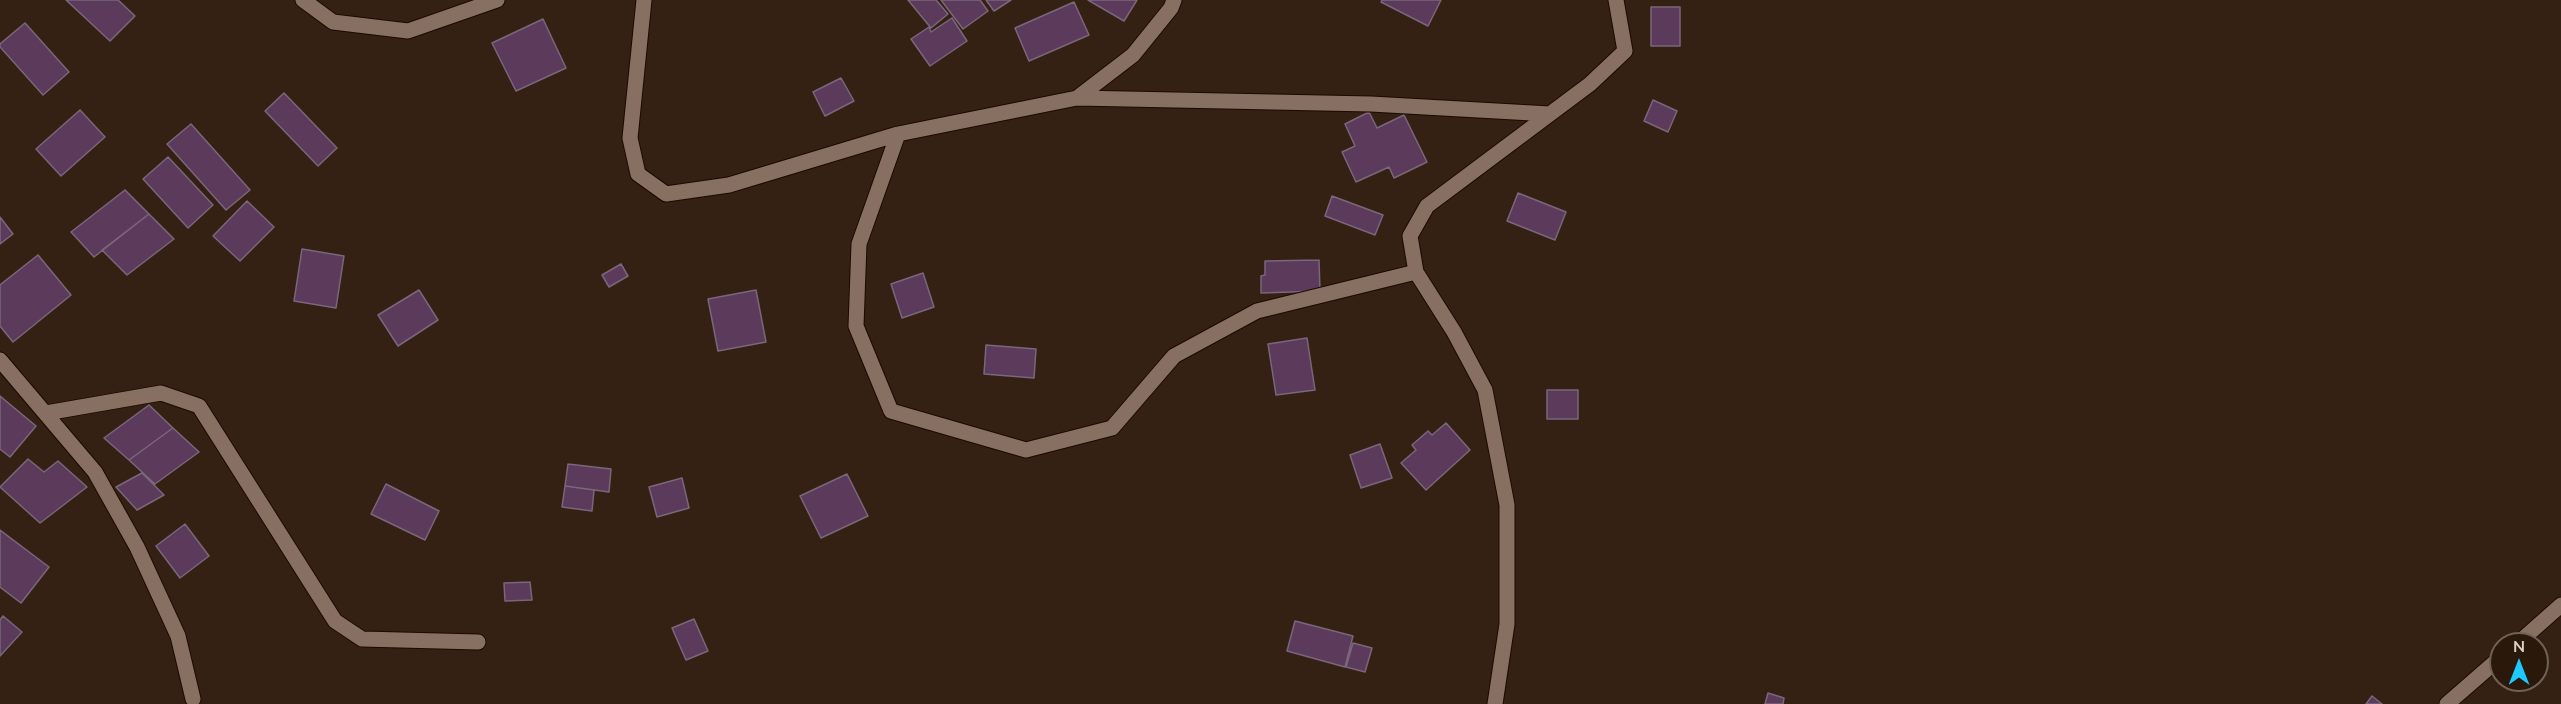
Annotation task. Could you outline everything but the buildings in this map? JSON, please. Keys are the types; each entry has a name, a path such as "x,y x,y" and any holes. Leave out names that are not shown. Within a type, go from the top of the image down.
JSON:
{"street":[{"path":"303,0 333,22 408,31 497,0"},
{"path":"644,0 630,138 638,174 666,194 729,185 898,134 1077,98 1371,104 1550,114"},
{"path":"1077,98 1133,55 1171,8 1174,0"},
{"path":"1495,704 1507,624 1507,506 1505,494 1485,390 1454,332 1416,272 1410,236 1427,206 1590,84 1625,51 1616,0"},
{"path":"898,134 859,244 856,326 891,411 1026,450 1112,428 1174,356 1257,311 1416,272"},
{"path":"0,360 95,472 137,547 178,636 193,699"},
{"path":"46,412 161,393 199,406 335,621 362,639 478,642"},
{"path":"2531,632 2561,605"},
{"path":"2447,704 2489,667"}]}
